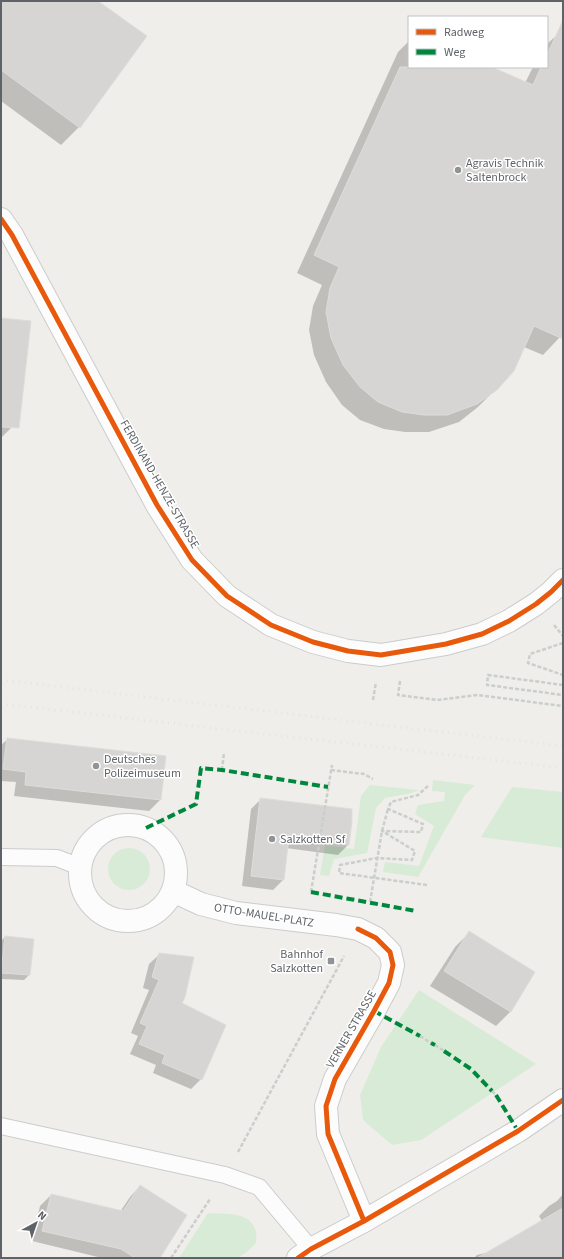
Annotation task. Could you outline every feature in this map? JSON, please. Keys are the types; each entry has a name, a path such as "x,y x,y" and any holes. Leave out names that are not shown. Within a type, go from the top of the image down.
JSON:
{"street":[{"name":"FERDINAND-HENZE-STRASSE","path":"1,219 12,235 157,505 192,560 227,596 271,625 313,642 348,651 381,655 446,644 482,634 509,621 536,604 563,580"},
{"path":"132,824 146,828 159,835 169,847 175,861 176,876 173,891 165,904 153,914 138,920 123,921 108,917 96,908 86,897 80,882 80,867 84,853 92,840 103,831 117,825 132,824"},
{"name":"OTTO-MAUEL-PLATZ","path":"173,891 201,904 236,913 358,929"},
{"name":"VERNER STRASSE","path":"358,929 376,938 390,952 393,965 389,983 335,1079 326,1106 328,1134 364,1221"},
{"path":"304,1253 364,1221 518,1130 563,1100"}],"lane":[{"path":"1,857 57,858 80,867"},
{"path":"1,1126 225,1175 260,1187 304,1253"}],"path":[{"path":"563,643 530,654 528,663 563,675"},
{"path":"563,684 488,675 487,685 563,695"},
{"path":"398,695 437,700 477,695 563,706"},
{"path":"222,770 224,752"},
{"path":"311,892 332,765"},
{"path":"331,770 364,774 373,780"},
{"path":"171,1258 225,1175 358,929 370,902 382,830 390,802 418,795 428,786"},
{"path":"382,830 421,832 423,824 388,809"},
{"path":"382,830 416,851 412,860 377,858 340,865 340,873 427,885"},
{"path":"420,1036 431,1043"},
{"path":"435,1045 444,1051"},
{"path":"492,1091 496,1095"}],"green space":[{"path":"433,780 475,785 465,795 418,877 383,872 385,862 419,866 434,826 415,814 418,805 444,801 445,792 432,791"},
{"path":"370,785 419,790 412,793 385,798 376,808 367,853 334,859 329,876 320,875 325,845 354,849 361,796"},
{"path":"512,787 563,792 563,848 481,837"},
{"path":"125,848 133,848 141,851 147,857 150,869 147,881 141,887 133,890 125,890 117,887 111,881 108,873 108,865 111,857 117,851"},
{"path":"419,990 536,1064 421,1140 392,1145 363,1120 360,1095 381,1047"},
{"path":"208,1213 229,1214 244,1217 254,1226 256,1243 238,1258 179,1258"}],"building":[{"path":"1,1 98,1 147,36 80,128 1,70"},
{"name":"Agravis Technik Saltenbrock","path":"563,20 563,339 534,326 514,371 497,390 477,404 447,415 424,415 402,412 378,402 360,387 343,365 331,338 326,312 330,288 339,267 314,255 400,67 494,68 533,85 541,68 548,68 548,53"},
{"path":"1,318 31,321 19,428 1,427"},
{"name":"Deutsches Polizeimuseum","path":"7,738 166,756 161,800 25,785 26,772 3,769"},
{"path":"260,798 352,809 349,845 289,837 284,880 251,876"},
{"path":"469,931 535,972 511,1012 444,971"},
{"path":"5,936 34,939 30,975 1,973"},
{"path":"159,953 194,957 185,997 182,1003 226,1025 202,1080 162,1063 165,1055 139,1044 147,1026 140,1023 159,980 152,977"},
{"path":"140,1185 187,1215 160,1258 135,1258 121,1249 42,1231 51,1194 123,1211"},
{"path":"563,1208 563,1258 477,1258"}],"railway":[{"path":"1,680 563,746"},
{"path":"1,704 563,768"}],"marked path":[{"path":"146,828 196,804 201,768 328,787"},
{"path":"311,892 416,911"},
{"path":"374,1011 420,1036"},
{"path":"431,1043 435,1045"},
{"path":"444,1051 471,1069 492,1091"},
{"path":"496,1095 518,1131"}],"cycle path":[{"path":"1,219 12,235 157,505 192,560 227,596 271,625 313,642 348,651 381,655 446,644 482,634 509,621 536,604 563,580"},
{"path":"358,929 376,938 390,952 393,965 389,983 335,1079 326,1106 328,1134 364,1221"},
{"path":"298,1258 311,1249 364,1221 518,1131 563,1100"}],"place":[{"name":"Agravis Technik Saltenbrock","path":"458,170"},
{"name":"Deutsches Polizeimuseum","path":"96,766"},
{"name":"Salzkotten Sf","path":"272,839"},
{"name":"Bahnhof Salzkotten","path":"331,961"}]}
